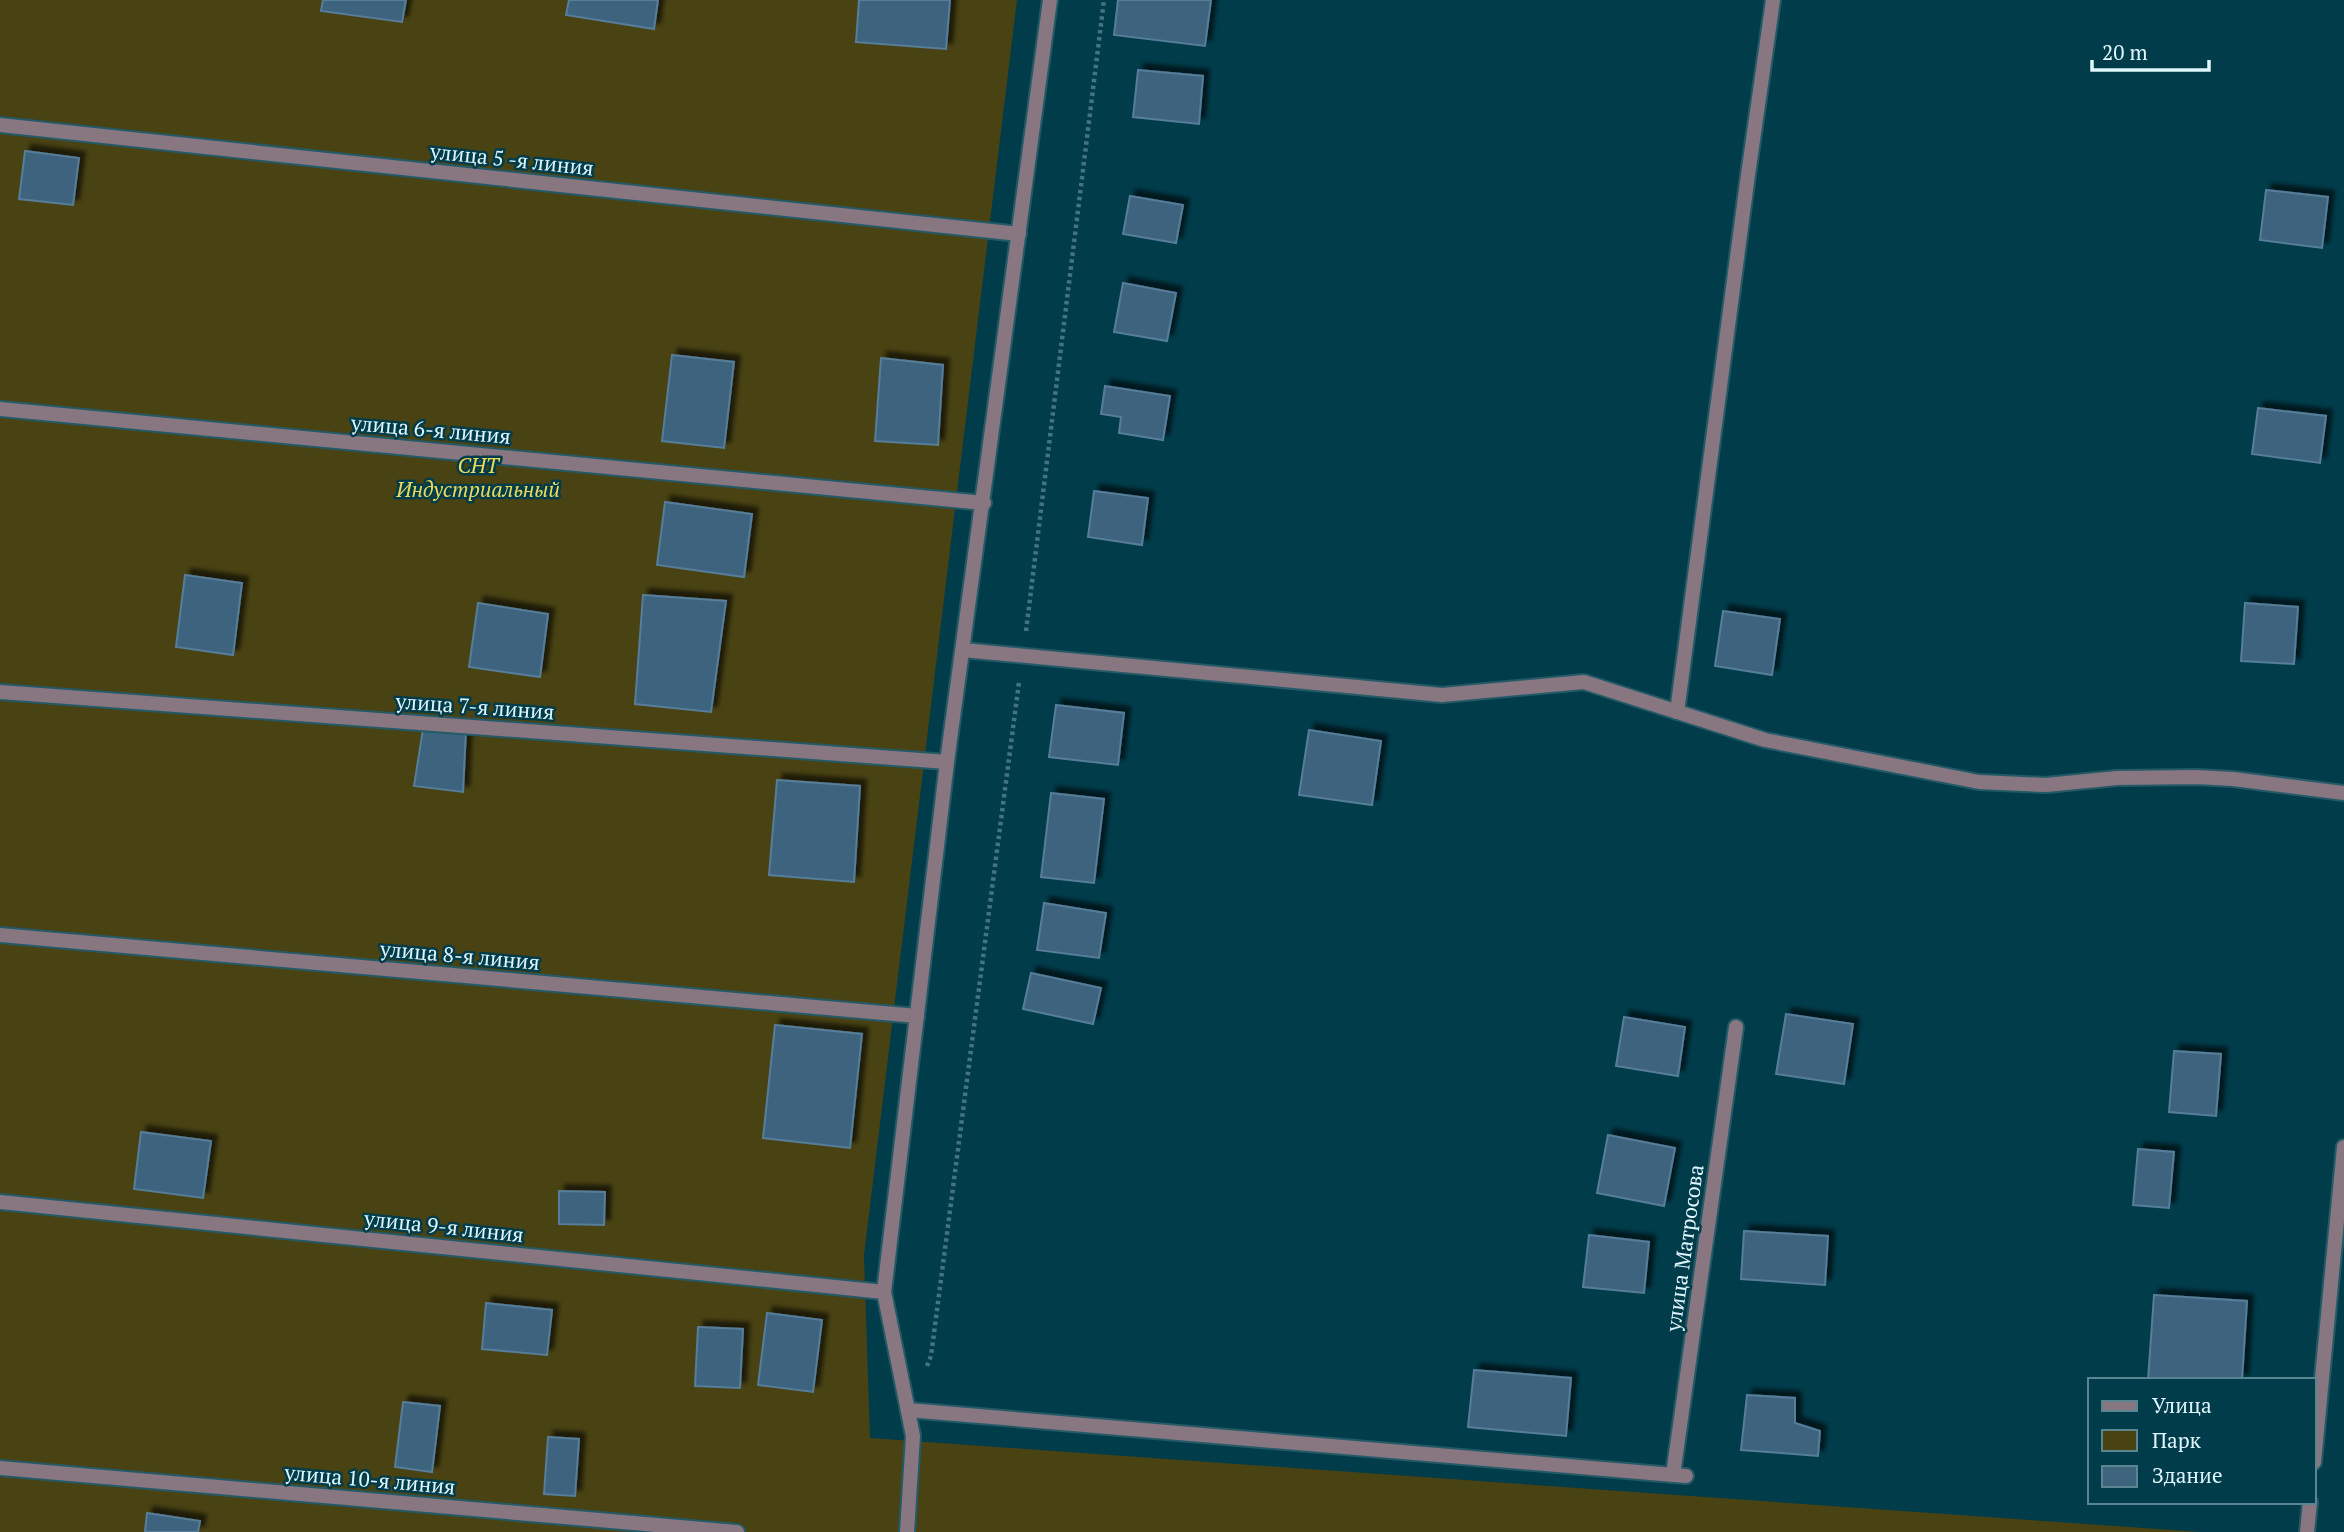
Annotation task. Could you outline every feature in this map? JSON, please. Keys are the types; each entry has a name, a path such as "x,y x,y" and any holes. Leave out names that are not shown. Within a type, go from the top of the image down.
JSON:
{"street":[{"path":"907,1532 914,1437 884,1292 947,762 1050,0"},
{"path":"1677,712 1773,0"},
{"name":"улица 5 -я линия","path":"0,125 1019,234"},
{"name":"улица 6-я линия","path":"0,409 984,503"},
{"path":"963,650 1442,695 1584,682 1765,740 1979,782 2046,785 2117,778 2197,777 2344,793"},
{"name":"улица 7-я линия","path":"0,692 947,762"},
{"name":"улица 8-я линия","path":"0,935 917,1016"},
{"name":"улица Матросова","path":"908,1410 1680,1475 1736,1027"},
{"path":"2316,1441 2344,1147"},
{"name":"улица 9-я линия","path":"0,1202 884,1292"},
{"name":"улица 10-я линия","path":"0,1468 737,1532"},
{"path":"2307,1532 2310,1504"}],"path":[{"path":"1026,634 1104,0"},
{"path":"908,1410 932,1356 1020,674"}],"green space":[{"name":"СНТ Индустриальный","path":"0,0 1017,0 864,1255 870,1438 2200,1532 0,1532"}],"building":[{"path":"323,0 406,0 402,22 321,11"},
{"path":"569,0 658,0 654,29 566,15"},
{"path":"859,0 950,0 946,49 856,42"},
{"path":"1118,0 1211,0 1205,46 1114,35"},
{"path":"1138,70 1203,76 1199,124 1133,117"},
{"path":"25,151 79,158 73,205 19,199"},
{"path":"2266,190 2328,197 2322,248 2260,240"},
{"path":"1130,196 1183,205 1176,243 1123,234"},
{"path":"1123,283 1176,293 1167,341 1114,332"},
{"path":"672,355 734,362 724,448 662,441"},
{"path":"881,358 943,365 938,445 875,441"},
{"path":"1105,386 1170,396 1163,440 1119,433 1121,417 1101,414"},
{"path":"2258,408 2326,416 2320,463 2252,454"},
{"path":"1094,491 1148,498 1142,545 1088,537"},
{"path":"665,502 752,514 744,577 657,565"},
{"path":"185,575 242,583 233,655 176,647"},
{"path":"643,595 726,601 711,712 635,704"},
{"path":"478,603 548,614 540,677 469,667"},
{"path":"2245,603 2298,607 2294,664 2241,661"},
{"path":"1723,611 1780,619 1772,675 1715,666"},
{"path":"1056,705 1124,713 1118,765 1049,757"},
{"path":"423,729 466,730 463,792 414,786"},
{"path":"1309,730 1381,741 1372,805 1299,795"},
{"path":"777,780 860,786 854,882 769,875"},
{"path":"1051,793 1104,799 1094,883 1041,877"},
{"path":"1044,903 1106,913 1099,958 1037,950"},
{"path":"1031,973 1101,988 1093,1024 1023,1009"},
{"path":"1786,1014 1853,1024 1844,1084 1776,1074"},
{"path":"1624,1017 1685,1027 1678,1076 1616,1066"},
{"path":"775,1025 862,1034 850,1148 763,1138"},
{"path":"2174,1051 2221,1054 2216,1116 2169,1112"},
{"path":"141,1132 211,1141 203,1198 134,1189"},
{"path":"1608,1135 1675,1148 1664,1206 1597,1193"},
{"path":"2138,1149 2174,1152 2169,1208 2133,1205"},
{"path":"559,1191 605,1192 604,1225 559,1224"},
{"path":"1744,1231 1828,1236 1825,1285 1741,1279"},
{"path":"1589,1235 1649,1242 1644,1293 1583,1287"},
{"path":"2154,1295 2247,1301 2242,1378 2148,1378"},
{"path":"486,1303 552,1310 547,1355 482,1349"},
{"path":"767,1313 822,1320 813,1392 758,1385"},
{"path":"698,1327 743,1329 740,1388 695,1386"},
{"path":"1474,1370 1571,1378 1566,1436 1468,1427"},
{"path":"1747,1395 1795,1398 1795,1423 1820,1431 1818,1456 1741,1450"},
{"path":"403,1402 440,1406 432,1472 395,1467"},
{"path":"548,1437 579,1439 575,1496 544,1494"},
{"path":"147,1513 200,1521 198,1532 145,1532"}]}
